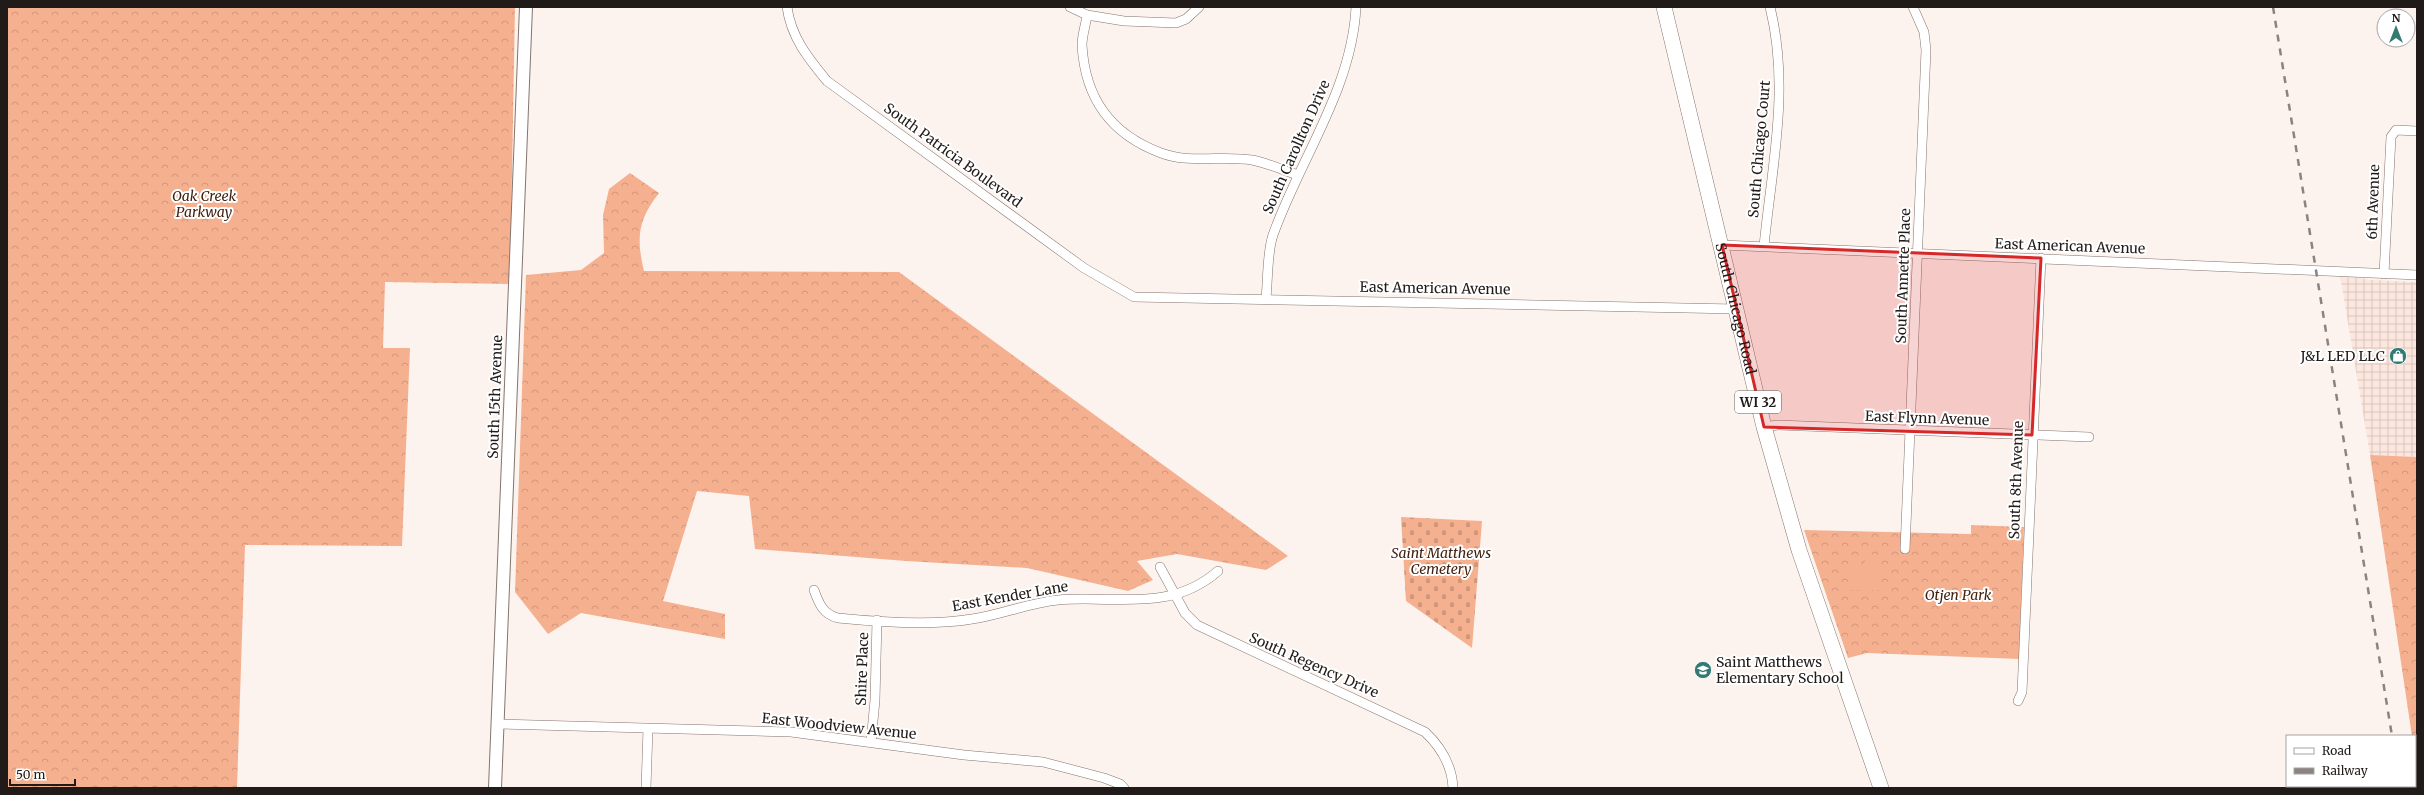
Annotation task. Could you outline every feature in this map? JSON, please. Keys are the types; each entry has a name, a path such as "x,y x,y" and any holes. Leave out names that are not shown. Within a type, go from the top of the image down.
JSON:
{"main road":[{"name":"South Chicago Road","path":"1664,7 1722,245 1764,427 1800,550 1881,788"}],"street":[{"name":"South 15th Avenue","path":"495,788 526,7"},
{"name":"South Patricia Boulevard","path":"787,7 789,20 802,51 827,81 1084,268 1134,297"},
{"path":"1070,7 1087,14 1124,21 1176,23 1186,19 1199,7"},
{"name":"South Carollton Drive","path":"1266,298 1272,236 1298,175 1336,94 1352,43 1356,7"},
{"name":"South Chicago Court","path":"1764,246 1781,96 1778,46 1770,7"},
{"name":"South Annette Place","path":"1905,548 1926,50 1924,32 1914,7"},
{"path":"1087,14 1082,43 1087,81 1100,110 1129,137 1161,153 1190,159 1252,160 1298,175"},
{"name":"6th Avenue","path":"2384,274 2390,144 2394,132 2417,131"},
{"name":"East American Avenue","path":"1722,245 2417,275"},
{"name":"South 8th Avenue","path":"2018,701 2022,692 2032,435 2041,258"},
{"name":"East American Avenue","path":"1134,297 1266,298 1736,309"},
{"name":"East Flynn Avenue","path":"1764,427 1778,425 1911,432 2089,438"},
{"name":"South Regency Drive","path":"1160,567 1174,595 1190,620 1214,634 1425,732 1444,756 1451,771 1453,788"},
{"name":"East Kender Lane","path":"814,590 823,610 831,616 877,620 953,621 988,616 1048,601 1074,599 1149,600 1174,595 1197,587 1218,571"},
{"name":"Shire Place","path":"871,742 875,700 877,620"},
{"name":"East Woodview Avenue","path":"498,724 791,732 1051,764 1104,778 1120,784 1124,788"},
{"path":"646,788 648,729"}],"highlighted area":[{"path":"1722,245 2041,258 2032,435 1764,427"}],"shaded area":[{"path":"2340,275 2373,280 2417,282 2417,457 2370,455"}],"green space":[{"name":"Oak Creek Parkway","path":"7,7 515,7 510,284 385,282 383,348 410,348 402,546 245,545 237,788 7,788"},
{"path":"630,173 659,193 647,212 641,229 640,248 644,271 899,272 1288,556 1266,570 1177,554 1137,561 1153,580 1128,591 1027,568 906,561 755,549 749,496 697,491 663,601 725,614 725,639 581,613 548,634 515,592 526,275 581,270 604,253 603,215 609,189"},
{"path":"2370,455 2417,457 2417,770 2416,735 2412,735"},
{"name":"Saint Matthews Cemetery","path":"1401,517 1482,521 1472,648 1406,601"},
{"name":"Otjen Park","path":"1971,525 2024,527 2019,659 1867,653 1848,658 1804,530 1971,534"},
{"path":"1865,554 1881,555 1881,568 1865,567"},
{"path":"1848,569 1880,569 1880,590 1848,590"}],"railway":[{"path":"2273,7 2392,735"}],"place":[{"name":"J&L LED LLC","path":"2398,356"},
{"name":"Saint Matthews Elementary School","path":"1703,670"}]}
